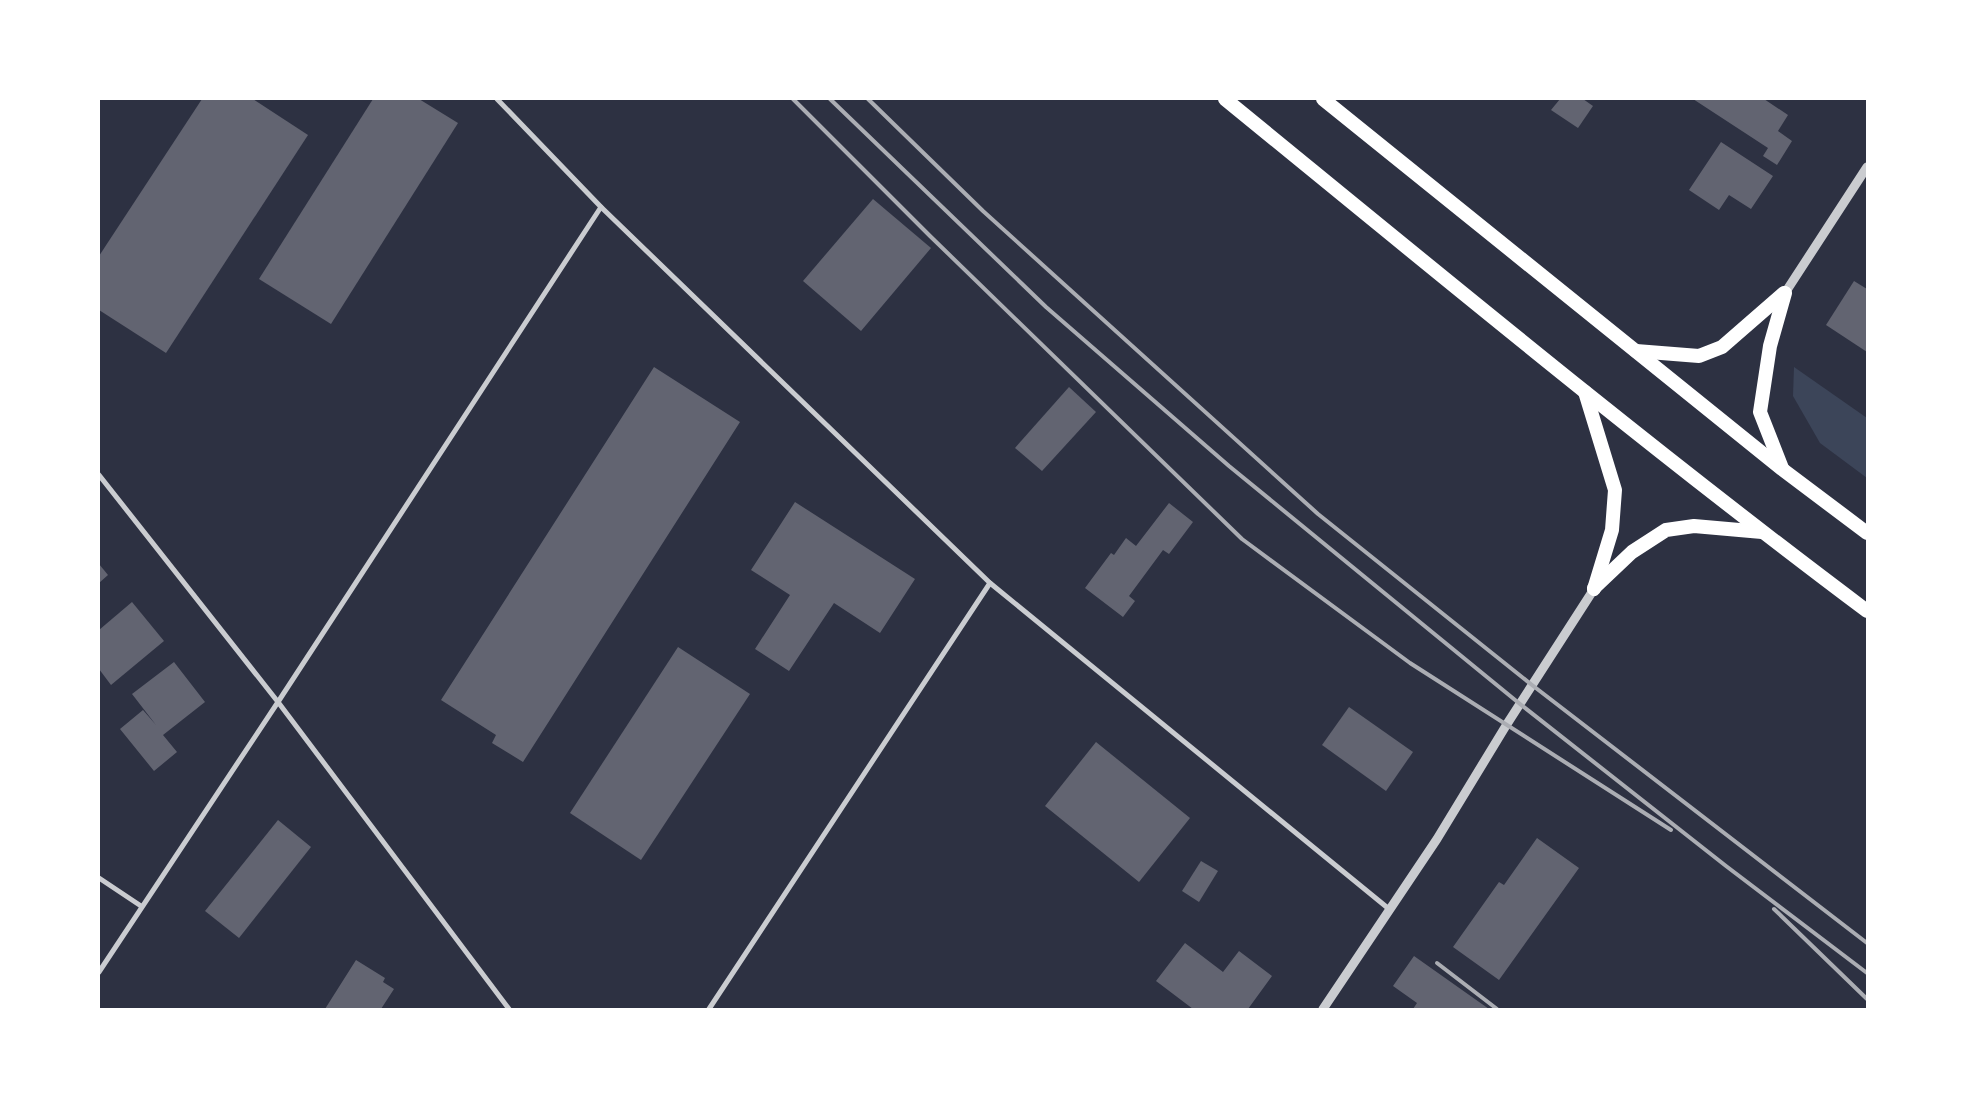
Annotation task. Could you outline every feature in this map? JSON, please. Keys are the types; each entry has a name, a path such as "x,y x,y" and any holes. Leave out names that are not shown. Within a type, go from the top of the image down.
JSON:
{"highway":[{"path":"1224,99 1586,392 1762,532 1867,611"},
{"path":"1323,99 1782,469 1867,533"},
{"path":"1636,351 1698,356 1722,348 1784,293"},
{"path":"1782,469 1760,412 1770,346 1784,293"},
{"path":"1586,392 1615,490 1612,530 1594,589"},
{"path":"1594,589 1632,552 1666,530 1694,526 1762,532"}],"street":[{"path":"497,99 601,207 990,583 1389,909"},
{"path":"1784,293 1867,167"},
{"path":"99,972 278,702 601,207"},
{"path":"99,475 278,702 509,1009"},
{"path":"708,1009 990,583"},
{"path":"1323,1009 1437,839 1507,724 1594,589"},
{"path":"99,878 142,906"}],"shaded area":[{"path":"1794,367 1867,418 1867,478 1820,443 1793,396"}],"building":[{"path":"202,99 253,99 308,135 166,353 99,310 99,256"},
{"path":"373,99 419,99 458,123 331,324 259,279"},
{"path":"1560,99 1583,99 1593,106 1578,128 1551,110"},
{"path":"1693,99 1764,99 1788,115 1778,131 1792,141 1777,165 1763,156 1768,148"},
{"path":"1721,142 1773,176 1751,209 1729,195 1719,210 1689,190"},
{"path":"873,199 931,248 861,331 803,281"},
{"path":"1854,281 1867,289 1867,352 1826,325"},
{"path":"654,367 740,422 523,762 492,743 496,735 441,700"},
{"path":"1069,387 1096,412 1042,471 1015,448"},
{"path":"795,502 915,579 880,633 834,603 789,671 755,649 790,595 751,570"},
{"path":"1169,503 1193,522 1169,554 1163,550 1129,596 1135,601 1123,617 1085,588 1111,553 1114,555 1126,538 1136,546"},
{"path":"99,564 108,575 99,583"},
{"path":"132,602 164,641 111,685 99,669 99,630"},
{"path":"678,647 750,694 641,860 570,813"},
{"path":"174,662 205,702 163,735 177,752 154,771 120,729 143,710 156,725 132,694"},
{"path":"1349,707 1413,752 1386,791 1322,745"},
{"path":"1096,742 1190,818 1139,882 1045,806"},
{"path":"278,820 311,847 239,938 205,911"},
{"path":"1537,838 1579,868 1499,980 1453,947 1499,882 1504,885"},
{"path":"1201,861 1218,871 1199,902 1182,891"},
{"path":"1185,943 1223,972 1239,951 1272,976 1248,1009 1193,1009 1156,981"},
{"path":"1414,956 1489,1009 1413,1009 1417,1003 1393,986"},
{"path":"356,960 385,978 383,982 394,989 381,1009 325,1009"}],"railway":[{"path":"793,99 930,236 1242,539 1410,663 1671,830"},
{"path":"830,99 1046,307 1229,466 1520,704 1726,866 1867,973"},
{"path":"868,99 983,211 1318,514 1532,685 1867,943"},
{"path":"1774,909 1867,999"},
{"path":"1437,963 1497,1009"}]}
